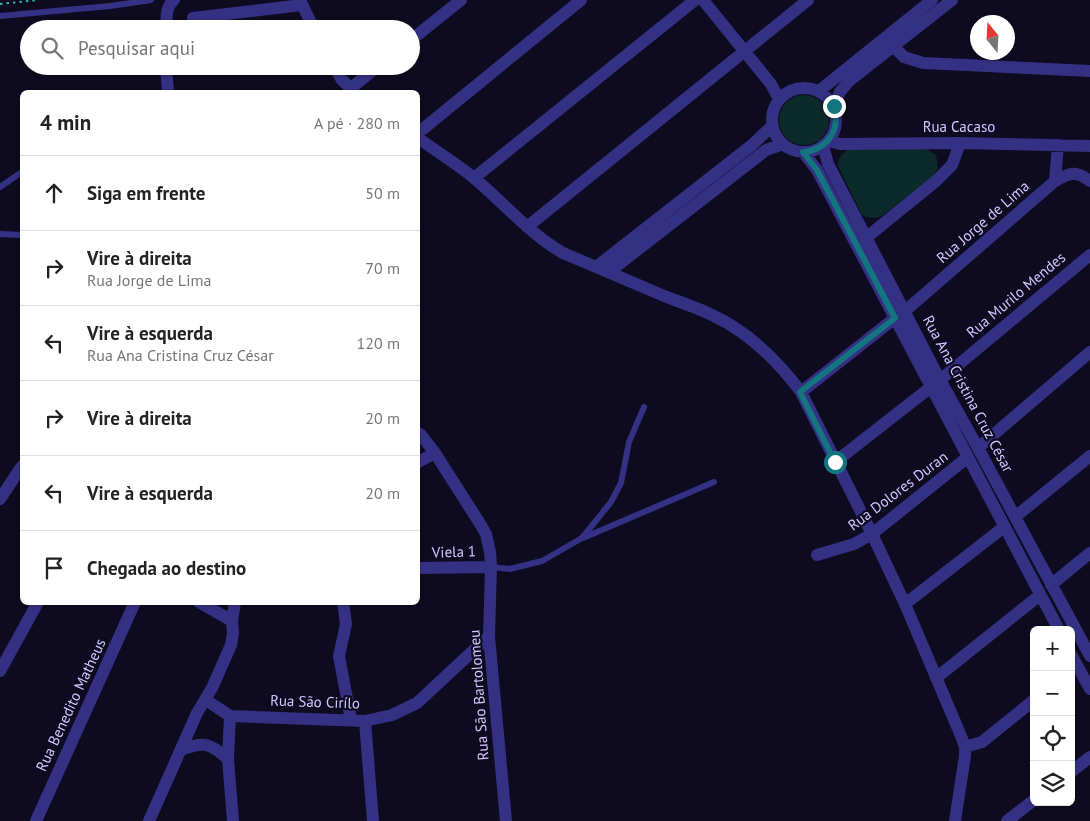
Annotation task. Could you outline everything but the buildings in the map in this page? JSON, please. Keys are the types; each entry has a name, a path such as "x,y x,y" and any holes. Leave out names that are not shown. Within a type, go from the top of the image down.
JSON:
{"street":[{"path":"420,33 461,0"},
{"path":"420,131 580,0"},
{"path":"474,178 695,0"},
{"path":"704,0 771,84 780,99"},
{"path":"526,228 808,0"},
{"path":"834,106 840,92 849,81 932,0"},
{"path":"819,91 952,0"},
{"path":"166,20 170,1"},
{"path":"193,18 301,2 310,20"},
{"path":"888,42 904,57 923,63 1090,71"},
{"path":"167,75 168,90"},
{"path":"340,75 351,90"},
{"path":"353,90 369,75"},
{"path":"798,88 812,88 819,91 834,106 835,128 826,143 817,149 803,152 789,148 774,133 772,126 773,112 785,94 798,88"},
{"path":"596,267 752,145 772,126"},
{"path":"420,139 474,178 526,228 548,244 563,253 713,316 740,331 779,364 800,392 872,534 905,604 965,748 956,820"},
{"name":"Rua Cacaso","path":"826,143 960,143 1090,146"},
{"name":"Rua Ana Cristina Cruz César","path":"826,143 828,164 867,237 900,315"},
{"path":"867,237 936,181 952,164 960,143"},
{"path":"609,272 766,150 783,144"},
{"path":"1055,181 1058,145"},
{"name":"Rua Ana Cristina Cruz César","path":"803,152 817,170 900,315 936,383 968,457 1057,626"},
{"path":"1055,181 1069,174 1080,174 1090,181"},
{"name":"Rua Jorge de Lima","path":"800,392 900,315 1055,181"},
{"name":"Rua Murilo Mendes","path":"835,462 936,383 1090,255"},
{"path":"978,448 1090,352"},
{"name":"Rua Ana Cristina Cruz César","path":"936,383 978,448 1089,654"},
{"name":"Rua São Bartolomeu","path":"420,434 436,453 486,534 491,567 489,636 506,821"},
{"path":"420,461 436,453"},
{"path":"1015,517 1090,456"},
{"name":"Rua Dolores Duran","path":"817,555 854,544 872,534 968,457"},
{"path":"0,499 20,469"},
{"path":"905,604 1004,527"},
{"path":"1051,585 1090,553"},
{"name":"Viela 1","path":"420,568 491,567"},
{"path":"936,678 1040,595"},
{"path":"0,671 36,605"},
{"name":"Rua Benedito Matheus","path":"36,821 134,605"},
{"path":"203,605 232,621"},
{"path":"149,821 197,713 206,700 231,645 234,633 232,621 235,605"},
{"path":"343,605 346,624 339,656 351,720"},
{"name":"Rua São Cirílo","path":"230,716 365,721 392,715 417,703 489,636"},
{"path":"1075,665 1090,689"},
{"path":"206,700 230,716 228,758 233,821"},
{"path":"965,748 982,742 1030,703"},
{"path":"365,721 373,821"},
{"path":"181,750 203,744 214,747 228,758"},
{"path":"1075,769 1090,757"},
{"path":"1007,821 1030,803"}],"lane":[{"path":"0,16 110,6 151,0"},
{"path":"0,187 20,173"},
{"path":"0,234 20,235"},
{"path":"582,538 611,502 621,483 629,442 644,407"},
{"path":"491,567 510,569 542,560 582,538 714,482"}],"path":[{"path":"0,4 38,0"}],"green space":[{"path":"804,95 814,97 822,102 827,110 829,120 827,130 822,138 814,143 804,145 794,143 786,138 781,130 779,120 781,110 786,102 794,97"},
{"path":"849,149 926,149 936,155 938,168 933,176 882,216 877,218 870,217 862,215 838,166 841,156"}],"route":[{"path":"834,106 836,113 835,128 829,141 817,149 803,152 817,170 895,318 800,392 835,462"}]}
